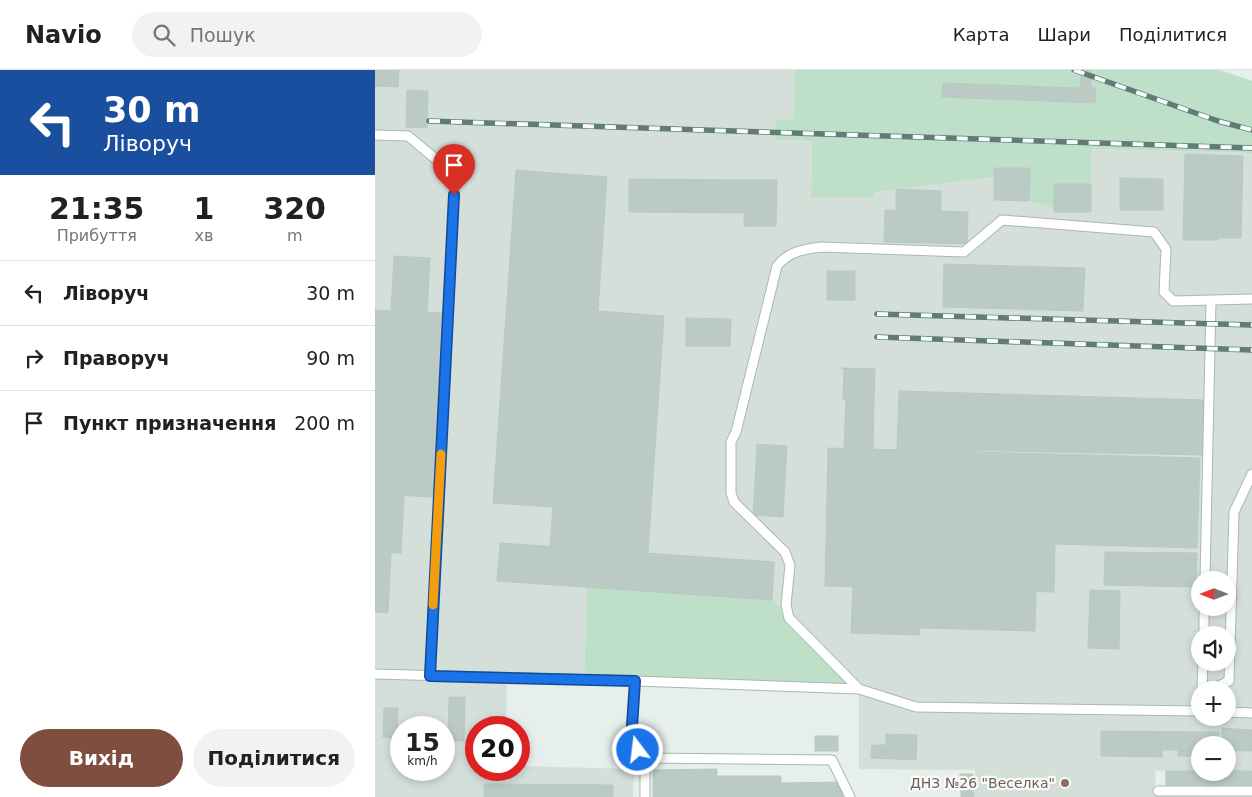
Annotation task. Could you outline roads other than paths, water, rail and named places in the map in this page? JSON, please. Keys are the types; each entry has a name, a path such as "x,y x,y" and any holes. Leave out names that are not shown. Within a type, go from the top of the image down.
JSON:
{"lane":[{"path":"375,135 408,136 455,176 430,676"},
{"path":"859,689 789,618 786,605 790,565 785,552 734,502 731,493 731,442 736,432 777,266 783,258 806,248 821,247 964,252 1002,220 1154,232 1166,249 1164,292 1173,300 1252,299"},
{"path":"1205,571 1211,300"},
{"path":"1229,681 1234,512 1252,474"},
{"path":"375,674 859,689 916,707 1191,711"},
{"path":"635,681 631,741 645,758 645,797"},
{"path":"1236,712 1252,713"},
{"path":"645,758 833,760 850,797"},
{"path":"1158,791 1252,791"}],"railway":[{"path":"1074,70 1218,121 1252,130"},
{"path":"429,121 1252,148"},
{"path":"877,314 1252,325"},
{"path":"877,337 1252,350"}],"place":[{"name":"ДНЗ №26 \"Веселка\"","path":"1065,783"}]}
